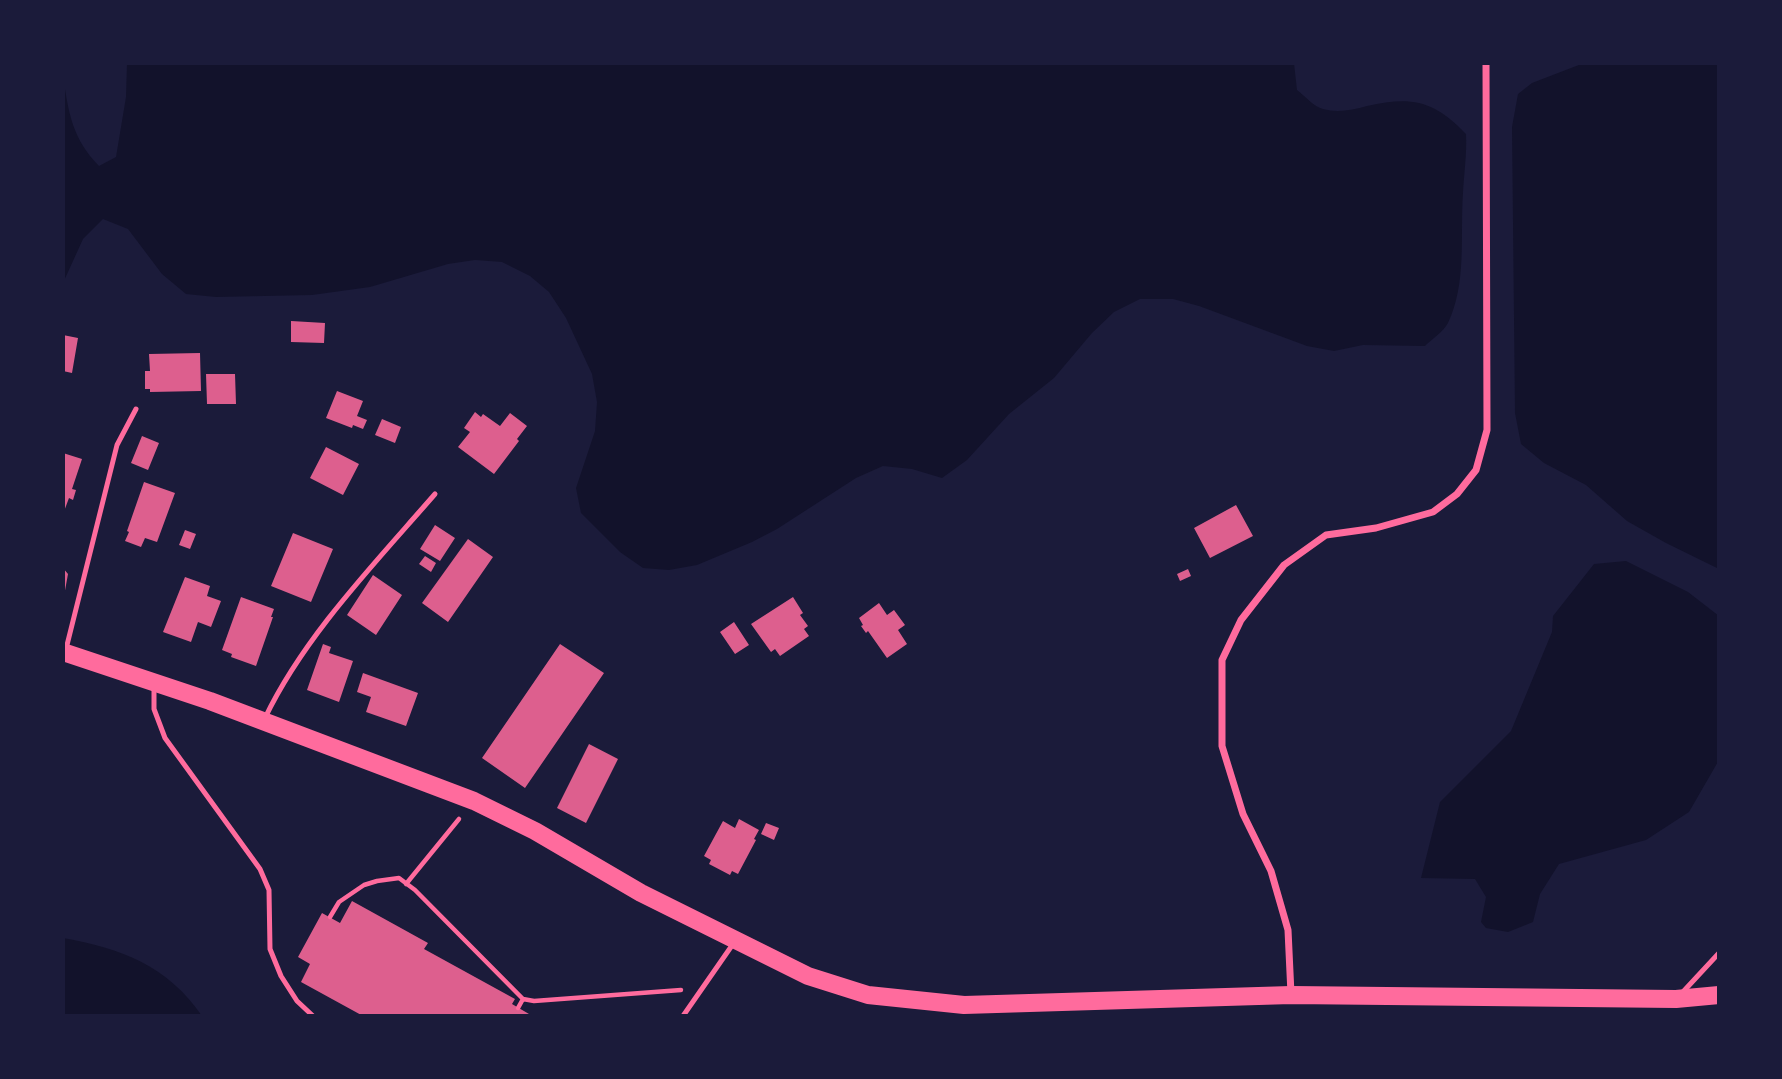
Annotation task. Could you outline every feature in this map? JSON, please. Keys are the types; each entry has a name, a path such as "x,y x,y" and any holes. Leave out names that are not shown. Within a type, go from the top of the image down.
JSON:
{"main road":[{"path":"64,652 154,681 474,801 535,831 641,893 808,976 868,995 1014,1009 1291,995 1676,999 1719,995"}],"street":[{"path":"1291,995 1288,930 1271,871 1242,814 1222,746 1222,660 1241,620 1284,565 1326,535 1376,528 1433,512 1458,494 1476,470 1487,430 1486,63"}],"lane":[{"path":"64,652 117,445 136,409"},
{"path":"264,721 286,681 336,609 435,494"},
{"path":"154,681 154,709 165,738 260,869 269,890 270,949 281,976 298,1001 313,1016"},
{"path":"683,1016 736,940"},
{"path":"1676,999 1719,953"}],"path":[{"path":"407,884 474,801"},
{"path":"330,917 339,902 364,885 388,878 399,878 523,999 534,1001 656,993 703,987"},
{"path":"518,1008 523,999"}],"shaded area":[{"path":"127,63 1294,63 1297,90 1320,108 1340,111 1397,101 1421,104 1443,114 1466,134 1462,259 1458,292 1448,323 1425,346 1363,345 1334,351 1307,346 1173,299 1140,299 1114,312 1092,333 1054,378 1009,414 967,460 942,478 912,469 883,466 856,478 752,542 697,565 669,570 643,568 620,552 581,513 576,488 595,431 597,402 592,374 566,318 549,292 530,276 502,262 475,260 448,264 370,287 312,295 216,297 186,294 162,274 128,229 103,219 83,239 63,283 63,77 77,135 99,166 116,157 126,97"},
{"path":"1584,63 1719,63 1719,569 1627,521 1586,485 1544,463 1521,444 1515,413 1512,127 1518,94 1532,83"},
{"path":"1626,561 1688,592 1719,616 1719,760 1689,812 1646,840 1559,864 1540,894 1533,922 1508,932 1486,928 1481,922 1486,897 1475,879 1421,878 1440,802 1511,731 1552,632 1553,616 1594,564"},
{"path":"63,938 104,947 142,962 174,984 202,1016 63,1016"}],"building":[{"path":"291,321 325,323 324,343 291,342"},
{"path":"63,335 78,338 72,373 63,371"},
{"path":"200,353 201,391 150,392 150,389 145,389 145,371 150,371 149,354"},
{"path":"206,374 235,374 236,404 207,404"},
{"path":"337,391 363,401 357,416 367,420 363,429 353,425 352,428 326,418"},
{"path":"475,412 481,417 483,414 500,426 510,413 527,426 494,474 458,447 470,432 464,428"},
{"path":"382,419 401,427 395,443 375,435"},
{"path":"142,436 159,443 148,470 131,463"},
{"path":"326,447 359,464 343,495 310,478"},
{"path":"63,453 82,459 72,489 76,490 73,500 69,498 63,514"},
{"path":"144,482 175,493 157,542 145,538 141,547 125,541"},
{"path":"1236,505 1253,536 1210,558 1194,528"},
{"path":"435,525 455,538 440,561 420,549"},
{"path":"185,530 196,534 190,549 179,545"},
{"path":"293,533 333,549 311,602 271,586"},
{"path":"468,539 493,557 448,622 422,603"},
{"path":"425,556 436,563 431,572 419,564"},
{"path":"63,568 68,574 64,596 63,596"},
{"path":"1188,569 1191,576 1180,581 1177,574"},
{"path":"373,575 402,595 376,635 347,615"},
{"path":"185,577 210,586 207,596 221,601 211,627 198,622 191,642 163,632"},
{"path":"241,597 274,609 256,666 231,657 232,654 222,650"},
{"path":"793,597 803,613 800,615 808,626 804,629 809,636 780,656 775,649 771,652 751,624"},
{"path":"879,603 887,615 894,610 905,625 898,630 907,644 887,658 868,631 866,633 861,626 863,625 859,618"},
{"path":"734,622 749,645 735,654 720,632"},
{"path":"323,644 331,647 329,653 353,661 339,702 307,690"},
{"path":"560,644 604,673 525,788 482,758"},
{"path":"363,673 418,693 406,726 366,712 371,697 357,692"},
{"path":"589,744 618,759 586,823 557,808"},
{"path":"739,819 759,830 738,874 732,871 730,875 709,864 711,860 704,856 723,821 735,828"},
{"path":"766,823 779,828 774,840 761,834"},
{"path":"352,901 428,943 424,949 515,999 512,1004 529,1014 528,1016 363,1016 301,982 310,964 298,957 322,913 340,923"}]}
